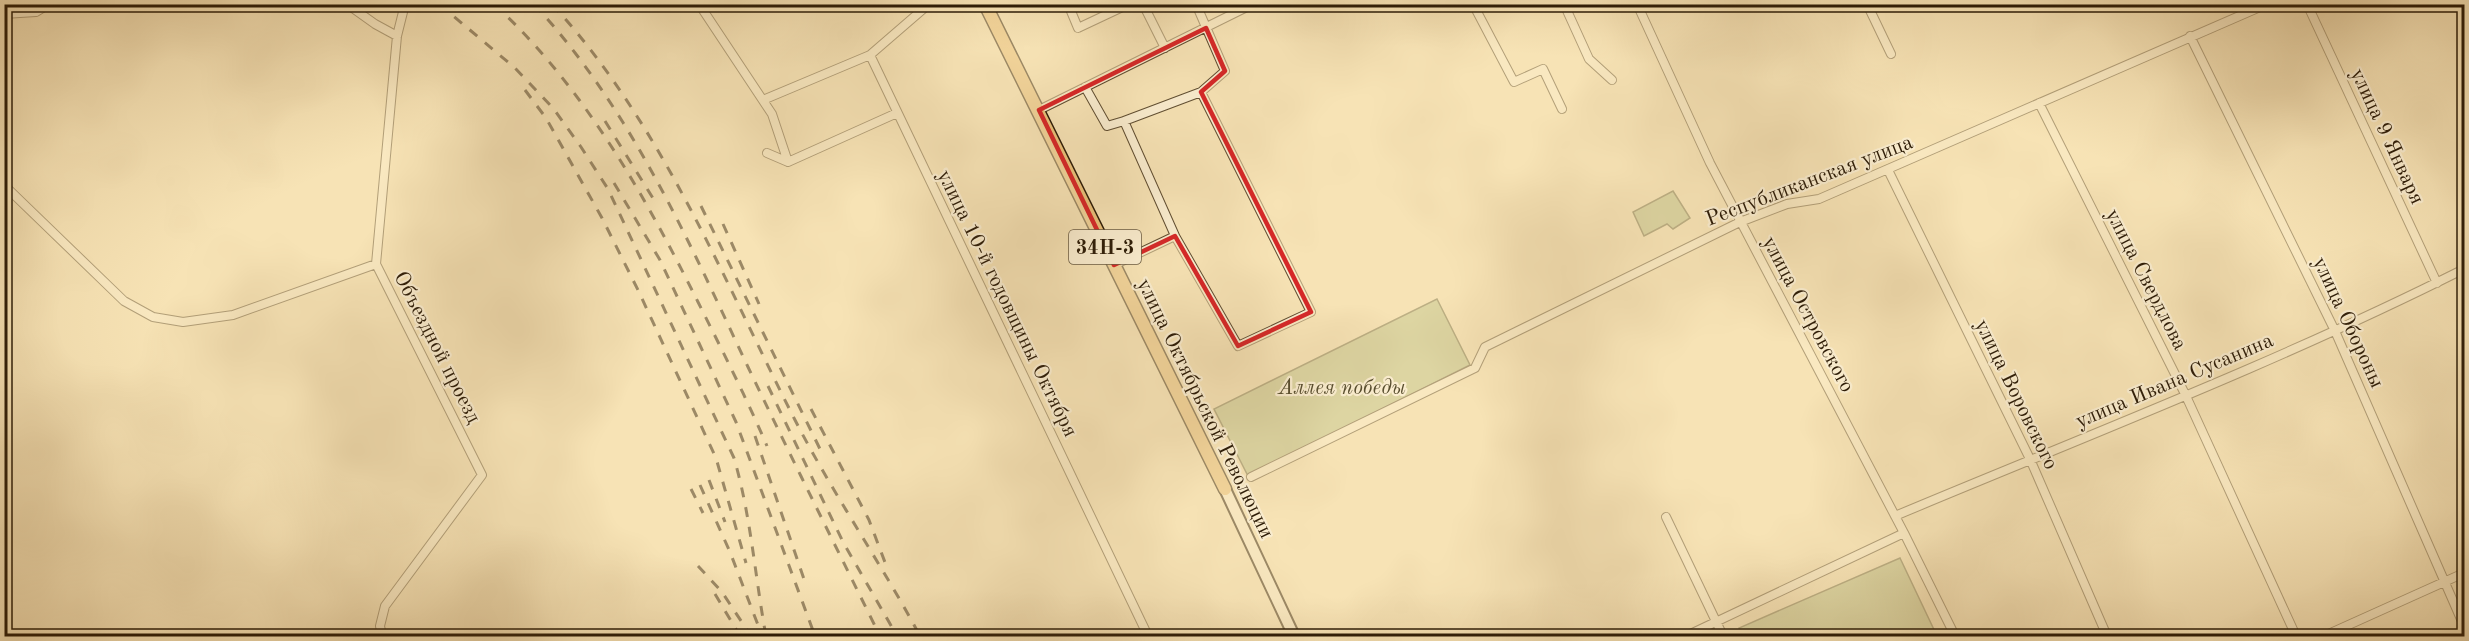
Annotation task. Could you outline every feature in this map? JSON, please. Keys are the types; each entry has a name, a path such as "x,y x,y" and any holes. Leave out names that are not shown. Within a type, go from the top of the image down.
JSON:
{"main road":[{"name":"улица Октябрьской Революции","path":"985,4 1225,489"}],"street":[{"path":"4,14 36,12 49,4"},
{"path":"347,4 397,36"},
{"name":"Объездной проезд","path":"382,636 380,626 385,606 482,475 376,264 397,36 405,4"},
{"path":"699,4 772,114 788,162"},
{"path":"763,100 870,56 929,4"},
{"path":"1068,4 1078,28 1129,4"},
{"path":"1143,4 1165,48"},
{"path":"1086,87 1107,126 1202,92 1225,70 1196,4"},
{"path":"1039,110 1253,4"},
{"path":"1473,4 1514,82 1543,69 1563,110"},
{"path":"1564,4 1589,59 1612,80"},
{"name":"улица Островского","path":"1637,4 1710,163 1904,533 1954,636"},
{"path":"1867,4 1891,54"},
{"name":"Республиканская улица","path":"1251,477 1475,368 1485,347 1740,222 1786,204 1819,199 1888,171 2267,4"},
{"name":"улица 9 Января","path":"2307,4 2437,283"},
{"name":"улица Обороны","path":"2190,36 2335,331 2464,626"},
{"name":"улица 10-й годовщины Октября","path":"870,56 1148,636"},
{"path":"1124,121 1176,238 1238,346 1311,312 1202,92"},
{"name":"улица Свердлова","path":"2039,103 2186,396 2296,636"},
{"path":"767,153 788,162 897,113"},
{"name":"улица Воровского","path":"1888,171 2030,459 2107,636"},
{"path":"4,185 124,301 153,317 183,322 233,315 376,264"},
{"path":"1113,265 1175,236 1176,238"},
{"name":"улица Ивана Сусанина","path":"1895,516 2186,396 2335,331 2464,269"},
{"name":"улица Октябрьской Революции","path":"1225,489 1294,636"},
{"path":"1666,517 1723,636"},
{"path":"1686,636 1904,533"},
{"path":"2324,636 2464,573"}],"highlighted area":[{"path":"1206,28 1225,71 1201,92 1311,312 1238,346 1175,236 1114,265 1039,110"}],"green space":[{"path":"1673,191 1690,218 1673,229 1667,224 1644,236 1633,212"},
{"name":"Аллея победы","path":"1437,299 1470,365 1248,476 1214,409"},
{"path":"1900,558 1937,636 1743,636 1739,628"}],"railway":[{"path":"439,4 515,68 553,108 608,189 734,458 749,524 766,636"},
{"path":"494,4 556,70 610,144 656,222 698,302 767,446"},
{"path":"534,4 569,45 600,87 655,177 880,636"},
{"path":"552,4 591,50 658,151 715,257 810,448 920,636"},
{"path":"525,90 546,118 602,218 638,290 716,458 746,563"},
{"path":"605,121 656,203"},
{"path":"614,183 660,260 736,422 815,636"},
{"path":"701,206 820,449"},
{"path":"723,224 759,304"},
{"path":"768,386 843,542 897,636"},
{"path":"811,409 869,520 886,565"},
{"path":"755,436 805,582"},
{"path":"709,480 725,522"},
{"path":"700,485 730,552 758,625"},
{"path":"691,489 703,513"},
{"path":"698,566 722,592 751,636"},
{"path":"715,594 740,636"}]}
